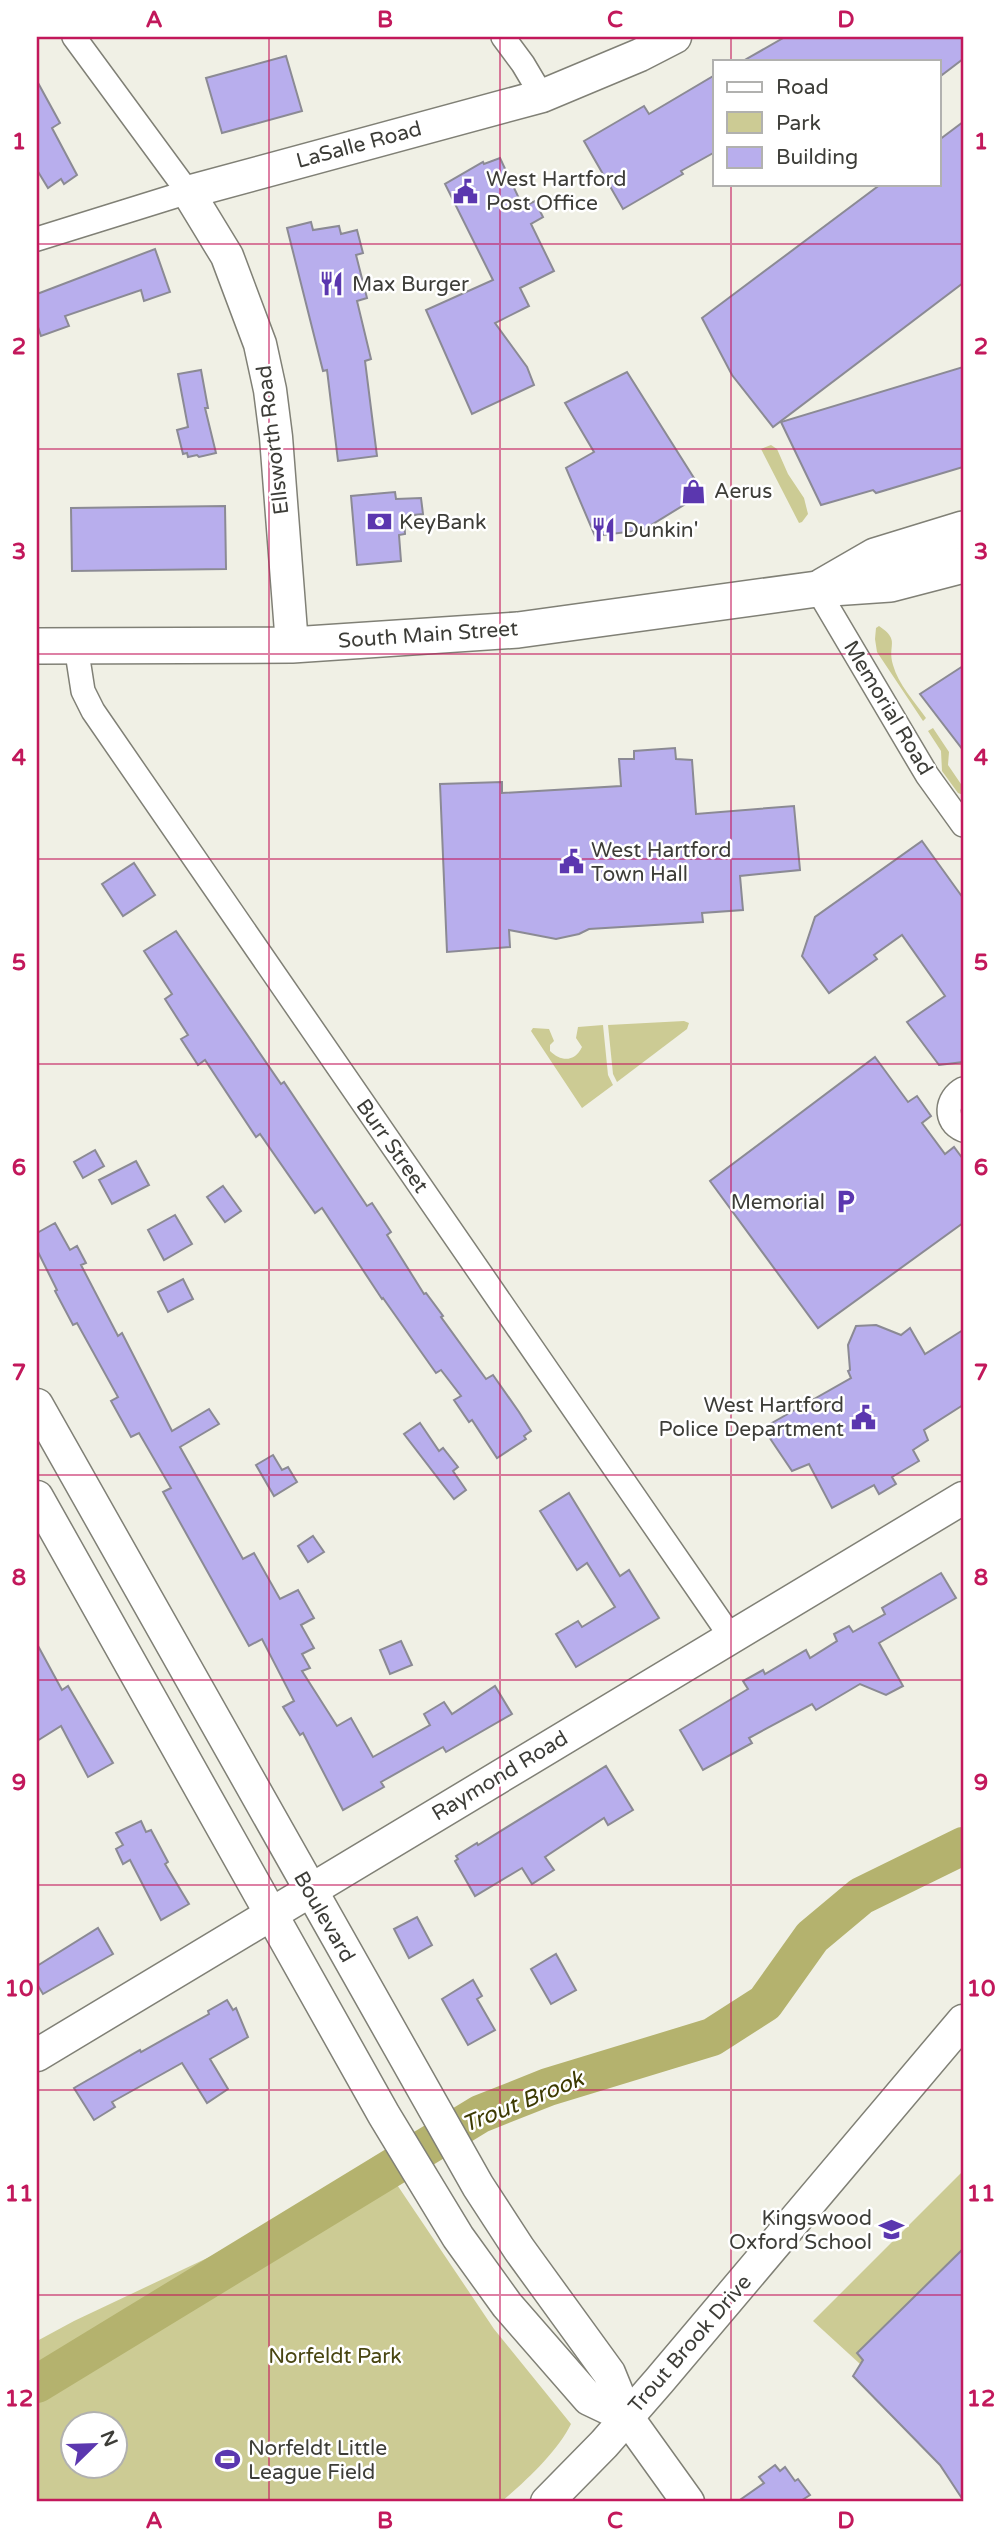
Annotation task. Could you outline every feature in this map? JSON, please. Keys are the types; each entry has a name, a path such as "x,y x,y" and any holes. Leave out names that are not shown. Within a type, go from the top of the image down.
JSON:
{"main road":[{"name":"LaSalle Road","path":"188,192 542,96 676,37"},
{"name":"Ellsworth Road","path":"188,192 227,256 260,344 276,436 292,645"},
{"name":"South Main Street","path":"817,589 875,556 963,529"},
{"name":"South Main Street","path":"37,646 292,645 518,630 817,589 890,584 963,565"},
{"name":"Boulevard","path":"37,1405 478,2186 609,2373 627,2417 688,2502"},
{"name":"Boulevard","path":"37,1497 436,2203 507,2305 589,2399 627,2417"},
{"name":"Raymond Road","path":"37,2055 963,1498"},
{"path":"94,1598 133,1576"},
{"name":"Trout Brook Drive","path":"547,2502 627,2417 963,2021"},
{"path":"460,2240 497,2216"}],"street":[{"name":"Ellsworth Road","path":"74,37 188,192"},
{"path":"503,37 542,96"},
{"name":"LaSalle Road","path":"37,239 188,192"},
{"name":"Memorial Road","path":"817,589 927,775 963,825"},
{"name":"Burr Street","path":"76,646 83,691 93,711 731,1637"},
{"path":"963,1089 949,1105 949,1116 953,1123 963,1130"}],"green space":[{"path":"771,445 777,449 788,474 804,498 808,514 802,522 799,523 761,449"},
{"path":"879,626 892,639 895,672 926,718 923,721 877,652 875,639 876,628"},
{"path":"933,728 949,752 948,765 963,787 963,795 958,793 942,771 941,751 928,731"},
{"path":"684,1021 689,1023 687,1029 617,1082 613,1074 608,1025"},
{"path":"603,1025 608,1075 613,1085 582,1108 531,1031 533,1028 549,1029 554,1041 550,1045 550,1051 568,1059 576,1056 582,1047 576,1038 578,1027"},
{"name":"Norfeldt Park","path":"377,2155 494,2329 571,2424 540,2466 501,2502 37,2502 37,2341 239,2243"},
{"path":"963,2171 963,2417 941,2438 813,2321"}],"building":[{"path":"785,37 963,37 963,59 942,75 940,60 745,60"},
{"path":"286,56 302,111 222,133 206,78"},
{"path":"713,76 713,153 623,209 584,141 644,106 649,114"},
{"path":"37,81 60,123 52,128 77,175 64,184 61,179 48,188 37,170"},
{"path":"963,122 963,283 773,427 732,375 702,318 878,186 940,186 940,139"},
{"path":"500,158 523,207 535,201 543,217 531,224 554,271 520,288 529,306 495,323 527,367 534,385 472,414 426,310 493,280 445,184 483,162 484,164"},
{"path":"311,222 313,230 339,226 341,234 357,230 363,253 356,255 367,298 357,301 371,359 365,361 377,456 338,461 327,370 323,371 287,228"},
{"path":"155,249 170,292 144,301 141,290 65,316 69,326 41,336 37,324 37,294"},
{"path":"963,367 963,467 876,493 873,490 821,505 781,422"},
{"path":"201,370 208,408 205,408 216,453 188,457 187,453 183,454 177,430 188,427 178,374"},
{"path":"627,372 699,486 697,497 643,530 595,536 566,468 594,452 565,403"},
{"name":"KeyBank","path":"395,492 396,499 421,498 423,514 404,516 405,534 399,535 401,561 357,565 351,496"},
{"path":"225,506 226,569 72,571 71,508"},
{"path":"963,666 963,750 920,694"},
{"name":"West Hartford Town Hall","path":"675,748 676,759 692,760 696,814 794,806 800,870 740,876 743,910 702,913 703,922 589,929 556,939 509,930 510,947 447,952 440,784 502,782 502,793 621,786 619,759 634,759 634,751"},
{"path":"922,841 963,898 963,1062 939,1065 907,1022 945,996 902,935 874,955 877,959 829,993 802,956 815,917"},
{"path":"134,863 155,895 123,916 102,884"},
{"path":"176,931 281,1084 284,1082 367,1206 372,1203 391,1232 387,1235 424,1294 426,1293 443,1316 441,1317 486,1379 493,1375 531,1431 524,1436 526,1439 497,1458 472,1420 469,1422 454,1400 461,1396 441,1370 436,1373 382,1299 322,1208 315,1213 260,1134 256,1137 205,1060 198,1065 181,1039 188,1035 165,999 172,994 144,951"},
{"name":"Memorial","path":"875,1057 908,1102 917,1096 931,1116 922,1123 945,1154 954,1147 963,1159 963,1223 818,1328 710,1181"},
{"path":"95,1150 104,1166 83,1178 74,1162"},
{"path":"136,1161 149,1185 112,1204 99,1180"},
{"path":"223,1186 241,1211 225,1222 207,1197"},
{"path":"175,1215 192,1244 164,1260 148,1230"},
{"path":"55,1223 70,1250 77,1246 86,1263 81,1265 118,1336 122,1333 172,1431 209,1409 219,1424 180,1447 243,1559 254,1553 280,1599 298,1590 314,1618 301,1625 314,1648 302,1654 310,1668 302,1671 337,1726 351,1718 373,1757 430,1725 424,1714 444,1702 452,1714 495,1686 512,1714 446,1752 443,1747 381,1782 384,1787 343,1810 303,1733 300,1735 283,1707 294,1701 262,1639 249,1646 163,1492 171,1488 139,1433 131,1437 111,1401 118,1397 77,1323 73,1325 55,1291 57,1290 37,1250 37,1233"},
{"path":"183,1279 193,1299 168,1312 158,1292"},
{"name":"West Hartford Police Department","path":"876,1325 901,1335 910,1328 925,1354 963,1330 963,1405 924,1430 928,1440 913,1450 919,1461 892,1477 896,1484 879,1494 874,1485 832,1508 809,1464 792,1471 763,1428 851,1378 848,1371 848,1345 856,1326"},
{"path":"420,1423 439,1451 443,1448 458,1467 453,1471 466,1490 454,1499 404,1434"},
{"path":"273,1455 282,1470 288,1467 297,1482 274,1496 256,1465"},
{"path":"569,1493 620,1576 629,1570 659,1618 576,1667 556,1634 578,1621 582,1627 615,1607 587,1563 577,1570 540,1511"},
{"path":"313,1536 324,1552 308,1562 298,1546"},
{"path":"941,1573 956,1598 879,1643 903,1686 886,1695 860,1684 816,1710 812,1704 749,1738 752,1743 703,1770 680,1730 748,1689 743,1681 763,1670 765,1674 806,1650 810,1658 837,1641 834,1634 849,1626 853,1632 885,1614 882,1608"},
{"path":"401,1641 412,1665 390,1674 380,1650"},
{"path":"37,1644 62,1690 68,1686 113,1763 88,1777 61,1726 37,1741"},
{"path":"606,1766 633,1810 608,1825 604,1818 545,1857 554,1870 532,1884 522,1868 475,1896 455,1861 458,1859 456,1856"},
{"path":"141,1821 146,1832 151,1830 168,1862 165,1864 189,1904 161,1920 130,1860 123,1864 116,1849 123,1845 116,1833"},
{"path":"417,1917 432,1945 409,1958 394,1929"},
{"path":"98,1928 113,1954 43,1994 37,1984 37,1966"},
{"path":"556,1954 576,1990 551,2004 531,1969"},
{"path":"473,1980 482,1996 477,1999 495,2030 468,2045 442,1999"},
{"path":"227,2000 233,2010 236,2008 248,2037 210,2059 228,2089 207,2103 182,2063 112,2102 115,2107 94,2120 74,2088 209,2014 208,2011"},
{"path":"963,2249 963,2500 940,2465 853,2376 863,2360 857,2353"},
{"path":"775,2465 780,2471 785,2467 810,2495 799,2502 737,2502 764,2483 759,2477"}],"waterway":[{"name":"Trout Brook","path":"37,2384 480,2114 548,2087 712,2037 765,2003 812,1937 861,1896 963,1846"}],"place":[{"name":"West Hartford Post Office","path":"466,191"},
{"name":"Max Burger","path":"332,284"},
{"name":"Aerus","path":"694,491"},
{"name":"KeyBank","path":"379,522"},
{"name":"Dunkin'","path":"603,530"},
{"name":"West Hartford Town Hall","path":"571,862"},
{"name":"Memorial","path":"845,1202"},
{"name":"West Hartford Police Department","path":"864,1417"},
{"name":"Kingswood Oxford School","path":"892,2230"},
{"name":"Norfeldt Little League Field","path":"228,2460"}]}
